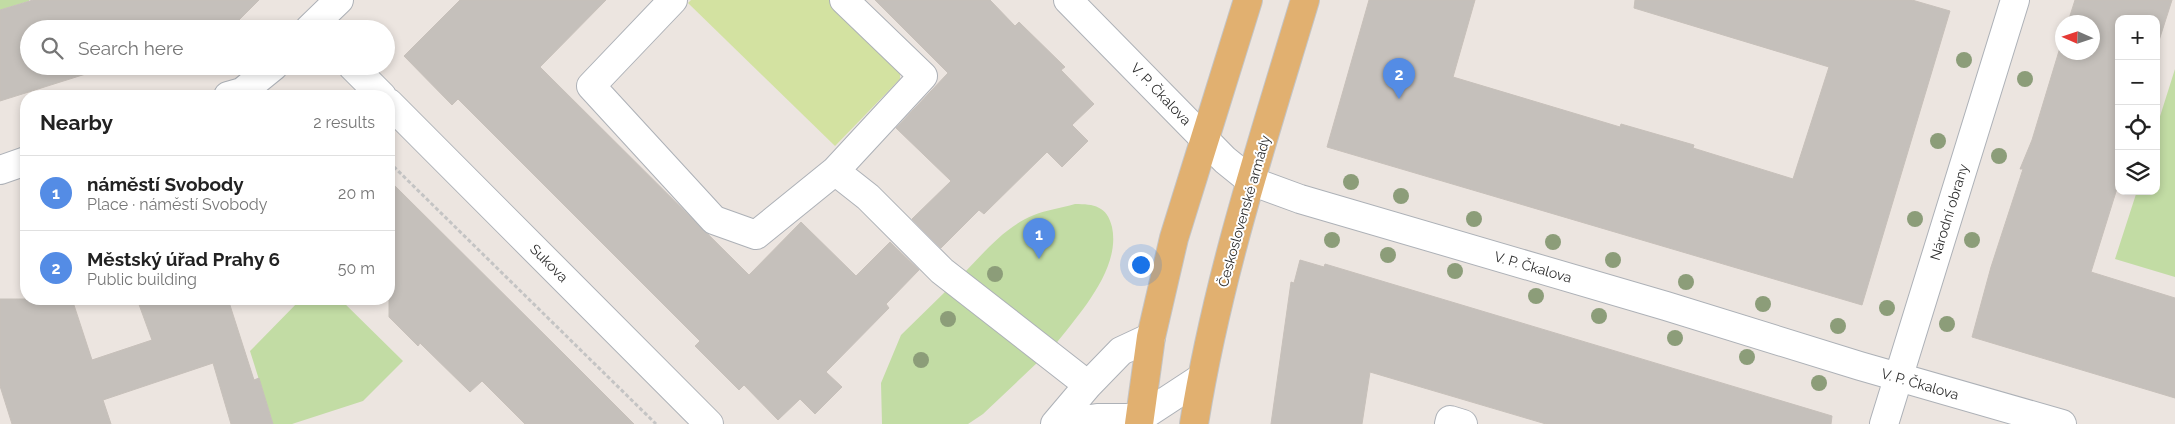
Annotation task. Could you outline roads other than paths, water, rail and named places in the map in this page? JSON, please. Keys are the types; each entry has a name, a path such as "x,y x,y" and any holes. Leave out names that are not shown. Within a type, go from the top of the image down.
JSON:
{"main road":[{"path":"1140,421 1152,337 1174,238 1248,0"},
{"name":"Československé armády","path":"1194,424 1201,378 1230,253 1306,0"}],"street":[{"path":"320,20 339,0"},
{"path":"673,0 591,86 714,220 756,235 835,171 923,76 844,0"},
{"name":"V. P. Čkalova","path":"1068,0 1205,140 1251,182 1898,377 2062,424"},
{"name":"Národní obrany","path":"1884,424 2015,0"},
{"path":"244,90 263,75"},
{"path":"361,75 376,90"},
{"name":"Sukova","path":"395,109 709,424"},
{"path":"0,170 20,163"},
{"path":"835,171 868,197 942,271 1088,385"},
{"path":"1055,424 1088,385 1121,351 1152,337"},
{"path":"1055,424 1097,418 1140,421 1201,378"},
{"path":"1449,424 1450,420 1464,424"}],"place":[{"name":"Městský úřad Prahy 6","path":"1399,99"},
{"name":"náměstí Svobody","path":"1039,259"}]}
